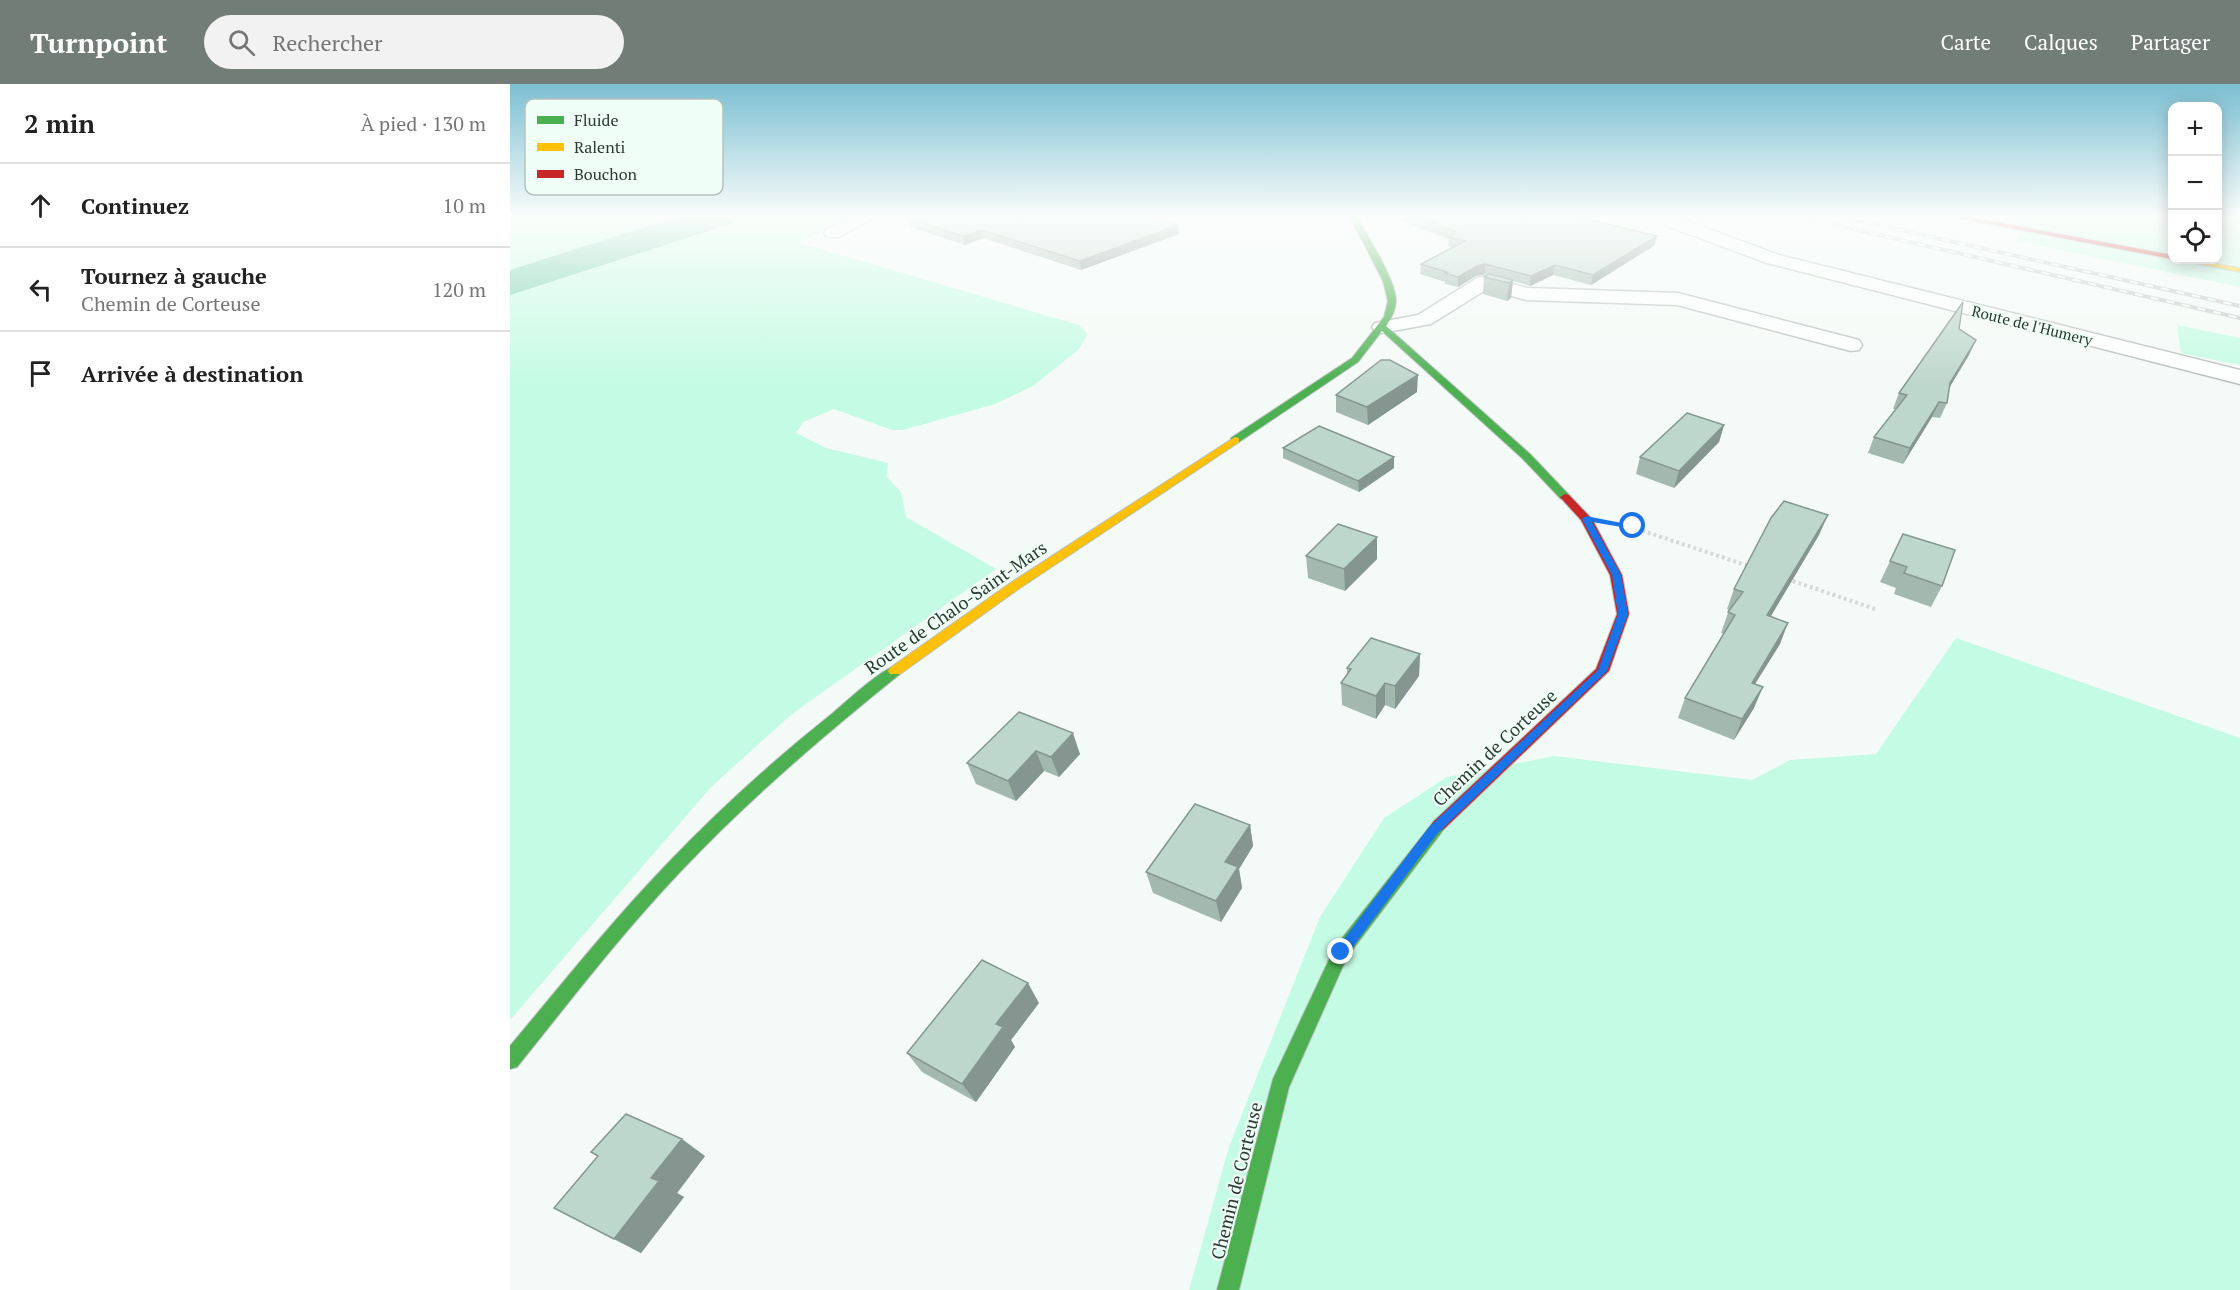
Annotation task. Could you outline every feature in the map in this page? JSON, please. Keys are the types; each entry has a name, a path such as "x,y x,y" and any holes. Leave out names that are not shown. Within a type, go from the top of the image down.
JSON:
{"main road":[{"name":"Route de Chalo-Saint-Mars","path":"510,1060 646,898 730,813 817,732 913,657 1013,587 1355,360 1382,327 1392,300 1383,271"},
{"name":"Chemin de Corteuse","path":"1228,1290 1280,1086 1341,952 1433,831 1602,671 1623,614 1616,575 1586,519 1526,456 1382,327"}],"street":[{"name":"Route de l'Humery","path":"1818,271 2240,377"},
{"path":"1382,327 1424,320 1484,282 1526,294 1678,299 1851,345"}],"path":[{"path":"1586,519 1633,526 1754,568"},
{"path":"1787,579 1875,609"}],"green space":[{"path":"510,271 897,271 1079,325 1087,334 1079,349 1033,386 995,404 903,430 892,430 834,409 803,422 796,433 826,448 888,463 887,477 901,492 906,517 996,569 792,714 711,787 510,1020"},
{"path":"2164,271 2240,271 2240,287"},
{"path":"2177,325 2240,338 2240,365 2181,353"},
{"path":"1956,638 2240,738 2240,1290 1189,1290 1229,1147 1320,917 1384,818 1447,777 1554,756 1752,780 1790,760 1876,754"}],"building":[{"path":"1445,271 1468,271 1458,277 1445,273 1447,272"},
{"path":"1513,271 1541,271 1531,276"},
{"path":"1579,271 1599,271 1593,275"},
{"path":"1489,274 1513,280 1509,283 1484,277"},
{"path":"1963,302 1959,329 1976,340 1950,383 1947,403 1939,402 1910,448 1874,437 1907,395 1899,393"},
{"path":"1381,360 1390,360 1418,375 1367,407 1336,395"},
{"path":"1687,413 1724,425 1679,471 1640,457"},
{"path":"1319,426 1394,457 1358,481 1283,448"},
{"path":"1784,501 1828,515 1767,615 1788,623 1752,683 1763,687 1742,719 1685,698 1735,615 1728,612 1743,592 1734,589 1771,518"},
{"path":"1338,524 1377,537 1344,569 1306,556"},
{"path":"1903,534 1955,550 1942,586 1904,573 1907,567 1890,561"},
{"path":"1371,638 1420,654 1395,686 1385,683 1376,696 1341,683 1351,669 1347,668"},
{"path":"1019,712 1073,733 1051,757 1036,751 1008,781 967,763"},
{"path":"1195,804 1250,825 1225,862 1238,867 1216,901 1146,872"},
{"path":"982,960 1028,983 996,1024 1003,1027 962,1084 907,1053"},
{"path":"626,1114 682,1139 651,1178 659,1181 614,1239 554,1208 598,1156 591,1152"}],"waterway":[{"path":"510,283 546,271"}],"railway":[{"path":"2037,271 2240,318"},
{"path":"2085,271 2240,306"}],"traffic: fast":[{"path":"1235,440 1355,360 1388,317 1392,301 1382,271"},
{"path":"1382,327 1526,456 1565,497"},
{"path":"510,1060 628,919 703,838 797,751 895,671"},
{"path":"1228,1290 1280,1086 1341,952 1439,825"}],"traffic: slow":[{"path":"895,671 1013,587 1235,440"}],"traffic: jam":[{"path":"1439,825 1602,671 1623,614 1616,575 1586,519 1565,497"}],"route":[{"path":"1341,952 1433,831 1602,671 1623,614 1616,575 1586,519 1633,526"}]}
